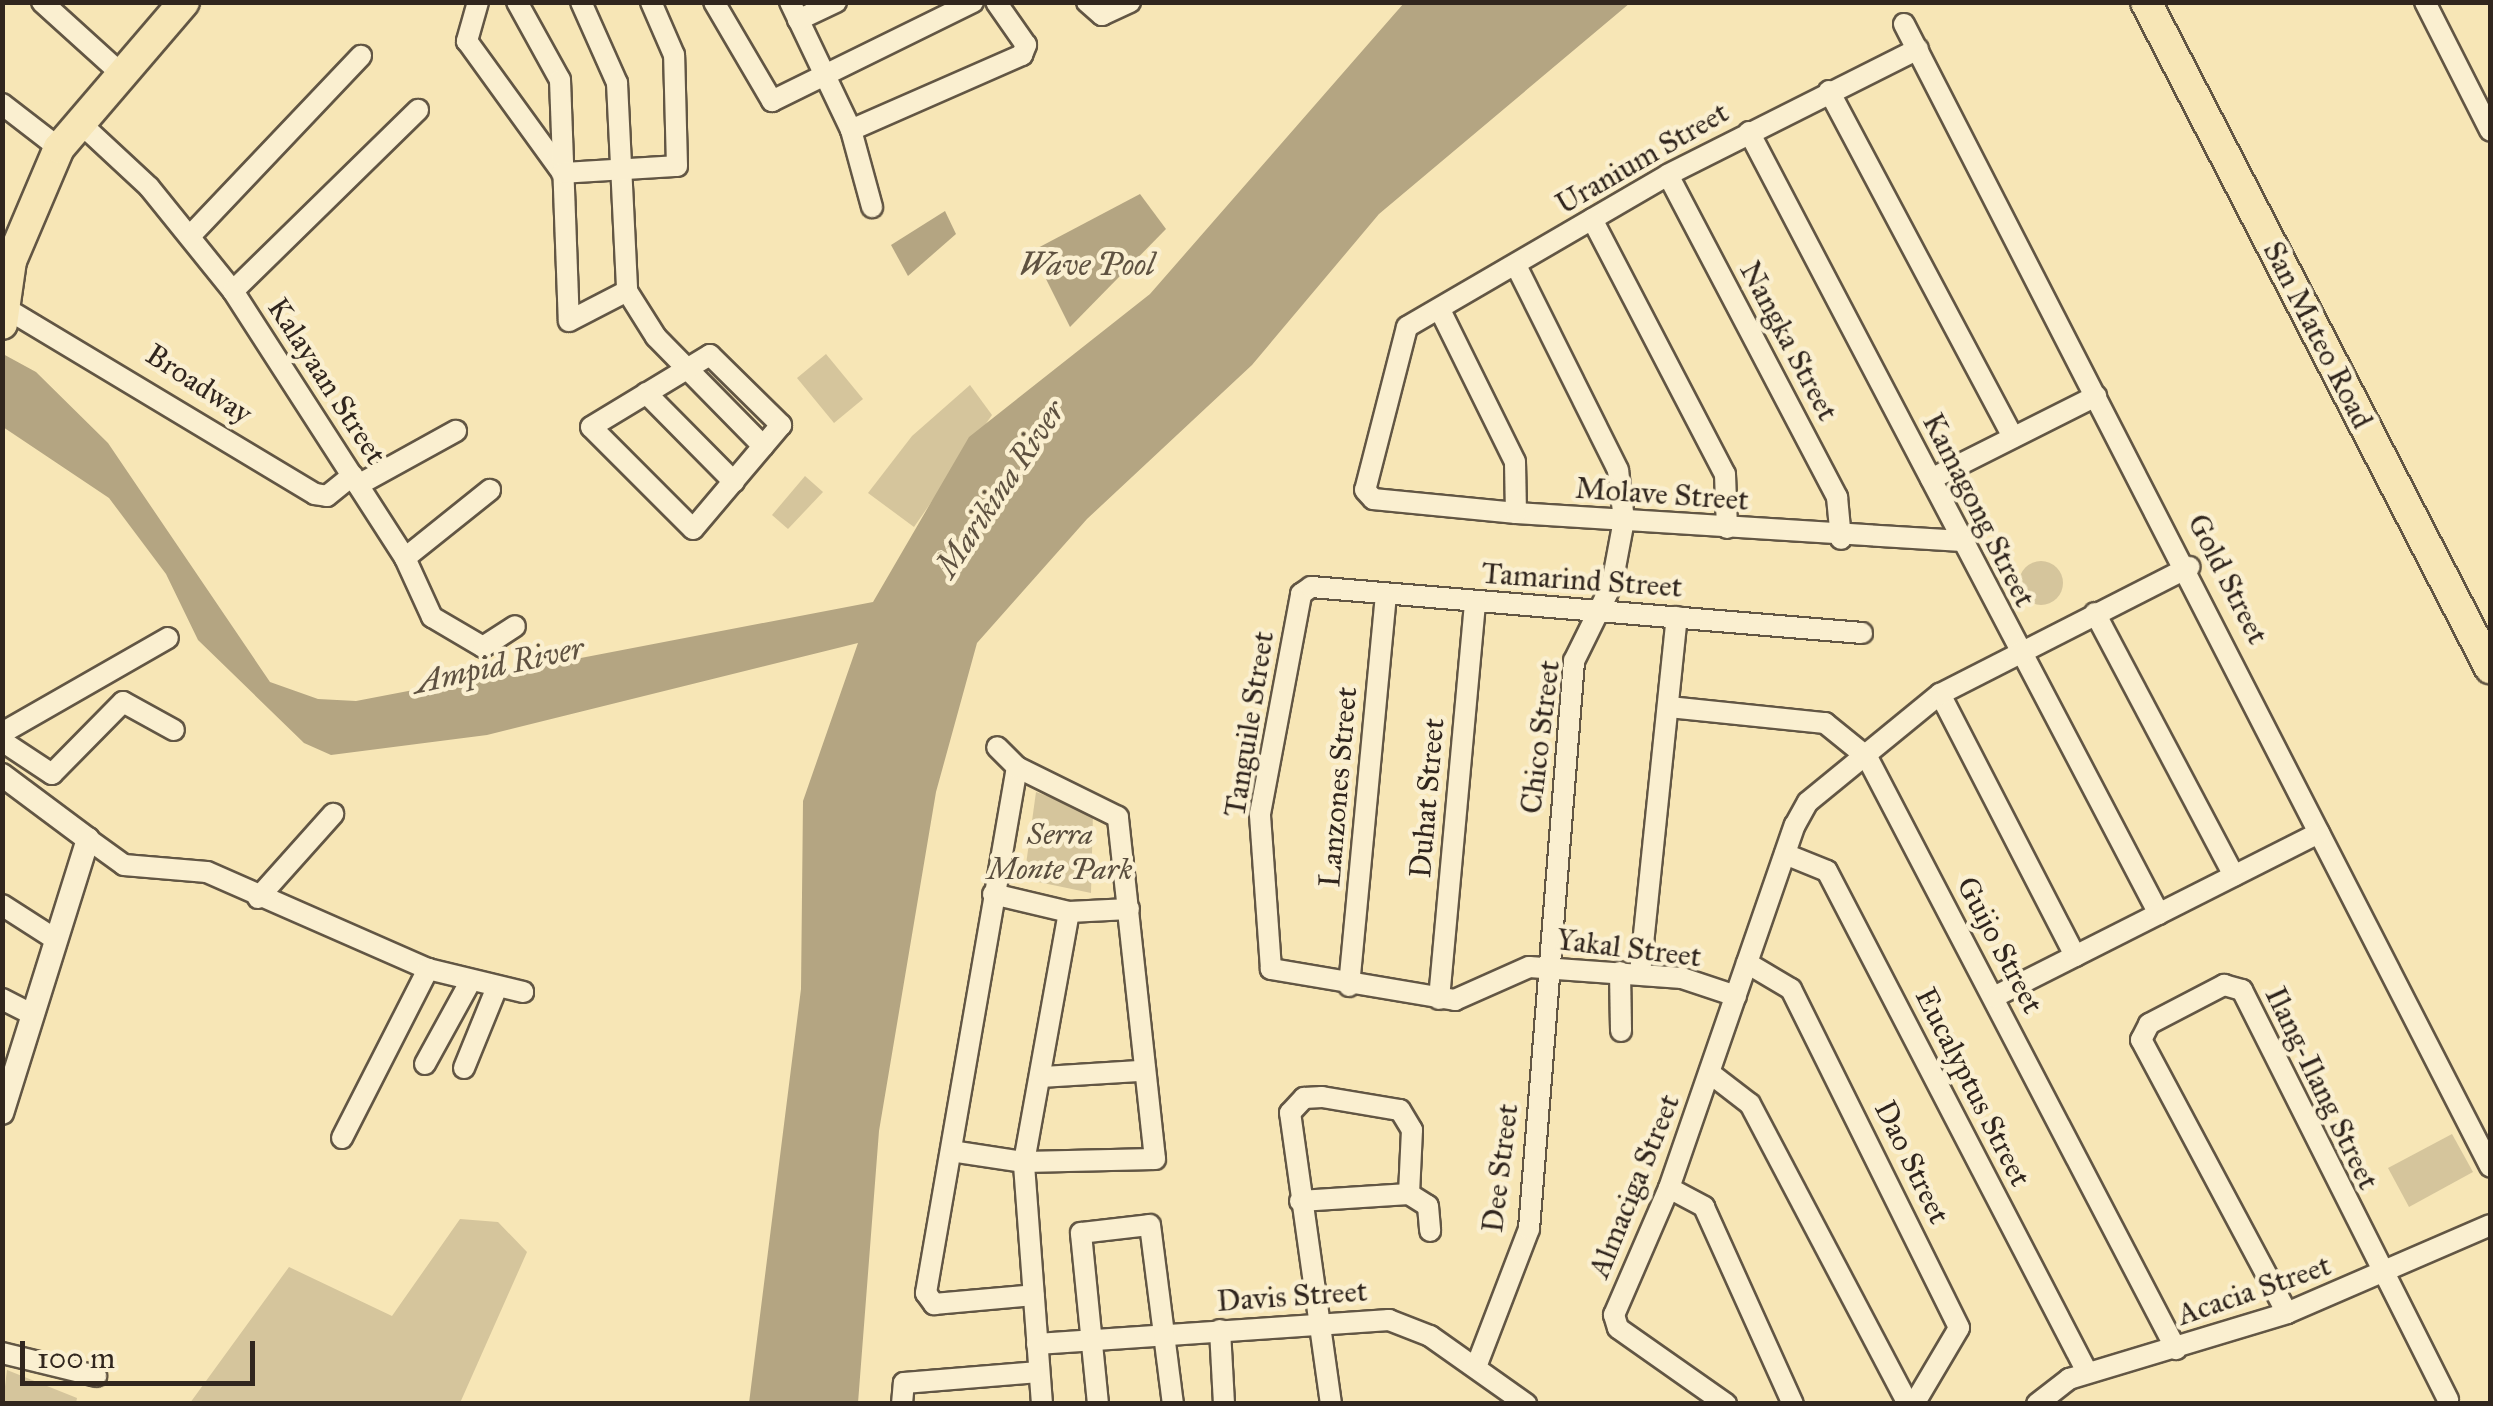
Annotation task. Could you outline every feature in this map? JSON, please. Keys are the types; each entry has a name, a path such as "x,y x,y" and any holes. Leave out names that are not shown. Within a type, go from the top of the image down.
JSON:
{"main road":[{"path":"4,318 7,267 58,148 118,71 184,2"},
{"name":"San Mateo Road","path":"2146,2 2490,668"},
{"name":"San Mateo Road","path":"2168,2 2490,624"}],"street":[{"path":"42,2 118,71"},
{"path":"478,2 467,41 562,173"},
{"path":"516,2 560,80 568,321 627,291"},
{"path":"581,2 617,83 627,291 685,368 764,446"},
{"path":"562,173 670,170 680,157 674,55 651,2"},
{"path":"714,2 767,99 824,77 973,2"},
{"path":"836,2 794,11 851,130 872,208"},
{"path":"851,130 1022,55 1026,44 996,2"},
{"path":"1095,9 1130,2"},
{"path":"2425,2 2490,130"},
{"name":"Gold Street","path":"1904,24 2096,396 2190,566 2319,833 2490,1166"},
{"name":"Uranium Street","path":"1365,490 1402,331 1668,175 1918,49"},
{"path":"191,235 361,56"},
{"path":"1829,92 2013,438"},
{"path":"2,104 58,148"},
{"path":"233,291 418,110"},
{"name":"Kalayaan Street","path":"78,121 191,235 233,291 405,558 432,617 457,638 496,645 515,626"},
{"name":"Kamagong Street","path":"1749,132 2016,652 2159,914"},
{"name":"Nangka Street","path":"1668,175 1837,497 1841,539"},
{"path":"1592,219 1725,474 1727,528"},
{"path":"1517,267 1618,470 1624,520"},
{"path":"1440,310 1516,462 1516,512"},
{"name":"Broadway","path":"4,318 315,494 356,480"},
{"path":"714,356 780,419 764,446 696,528 593,423 685,368 714,356"},
{"path":"646,393 734,482"},
{"path":"1930,479 2096,396"},
{"path":"356,480 456,431"},
{"path":"405,558 490,490"},
{"name":"Molave Street","path":"1365,490 1373,499 1516,512 1841,539 1958,541"},
{"name":"Chico Street","path":"1548,967 1574,661 1599,612 1624,520"},
{"name":"Almaciga Street","path":"1726,1404 1613,1323 1669,1188 1785,854 1808,802 1940,694 2190,566"},
{"name":"Tamarind Street","path":"1300,594 1312,587 1862,633"},
{"name":"Tanguile Street","path":"1283,976 1269,958 1260,814 1300,594"},
{"name":"Lanzones Street","path":"1350,986 1386,594"},
{"name":"Duhat Street","path":"1439,998 1474,603"},
{"path":"2095,612 2234,876"},
{"path":"1622,1031 1669,708 1677,617"},
{"path":"168,638 2,737 52,774 123,702 174,730"},
{"path":"1940,694 2075,956"},
{"name":"Guijo Street","path":"1669,708 1826,723 1867,757 2176,1350"},
{"path":"951,1151 1024,1162 1155,1160 1141,1071 1120,824 1017,767 997,747"},
{"path":"1017,767 929,1300 1034,1295"},
{"path":"2,775 124,865 193,868 428,968 495,992 523,992"},
{"path":"258,898 333,814"},
{"path":"1994,997 2319,833"},
{"path":"2,1113 88,839"},
{"name":"Eucalyptus Street","path":"1785,854 1828,871 2087,1372"},
{"path":"993,894 1069,912 1129,909"},
{"path":"2,905 56,939"},
{"path":"1042,1404 1024,1162 1069,912"},
{"name":"Dao Street","path":"1747,963 1790,989 1958,1328 1911,1404"},
{"name":"Yakal Street","path":"1283,976 1439,998 1548,967 1630,972 1736,996"},
{"name":"Dee Street","path":"1476,1367 1529,1229 1548,967"},
{"path":"342,1138 428,968"},
{"path":"425,1064 470,982"},
{"name":"Ilang-Ilang Street","path":"2287,1313 2141,1040 2149,1024 2224,985 2242,990 2381,1276"},
{"path":"464,1068 495,992"},
{"path":"2,999 33,1015"},
{"path":"1042,1077 1141,1071"},
{"path":"1711,1074 1750,1104 1911,1404"},
{"path":"1331,1404 1290,1113 1304,1098 1400,1110 1412,1130 1409,1194"},
{"path":"1669,1188 1704,1208 1793,1404"},
{"path":"1300,1200 1409,1194 1428,1206 1430,1231"},
{"path":"1098,1404 1081,1233 1150,1225 1173,1404"},
{"name":"Acacia Street","path":"2037,1404 2087,1372 2176,1350 2287,1313 2381,1276 2490,1225"},
{"path":"2381,1276 2448,1400"},
{"name":"Davis Street","path":"1037,1344 1319,1323 1402,1322 1476,1367 1526,1404"},
{"path":"1220,1330 1224,1404"},
{"path":"2,1353 96,1376"},
{"path":"902,1404 904,1382 1039,1372"}],"green space":[{"path":"826,354 863,399 834,423 797,378"},
{"path":"970,385 992,415 914,527 868,493 912,436"},
{"path":"805,476 823,492 788,529 772,515"},
{"path":"2041,561 2056,568 2063,583 2056,598 2041,605 2026,598 2019,583 2026,568"},
{"name":"Serra Monte Park","path":"1036,792 1093,813 1091,893 1024,879"},
{"path":"2452,1134 2473,1172 2409,1207 2388,1168"},
{"path":"460,1219 498,1222 527,1252 460,1403 190,1403 289,1267 392,1316"},
{"path":"7,1370 77,1398 76,1403 3,1403"}],"water":[{"name":"Marikina River","path":"1404,3 1630,3 1379,214 1252,365 1087,519 977,643 936,792 879,1131 858,1403 749,1403 801,989 803,801 858,643 487,735 331,755 304,743 198,640 166,574 109,498 3,427 3,354 36,372 108,443 270,682 318,699 356,701 873,602 969,437 1150,294"},
{"name":"Wave Pool","path":"1140,194 1166,229 1070,327 1032,251"},
{"path":"945,211 956,234 908,276 891,245"}],"water label":[{"name":"Ampid River","path":"499,666"}]}
